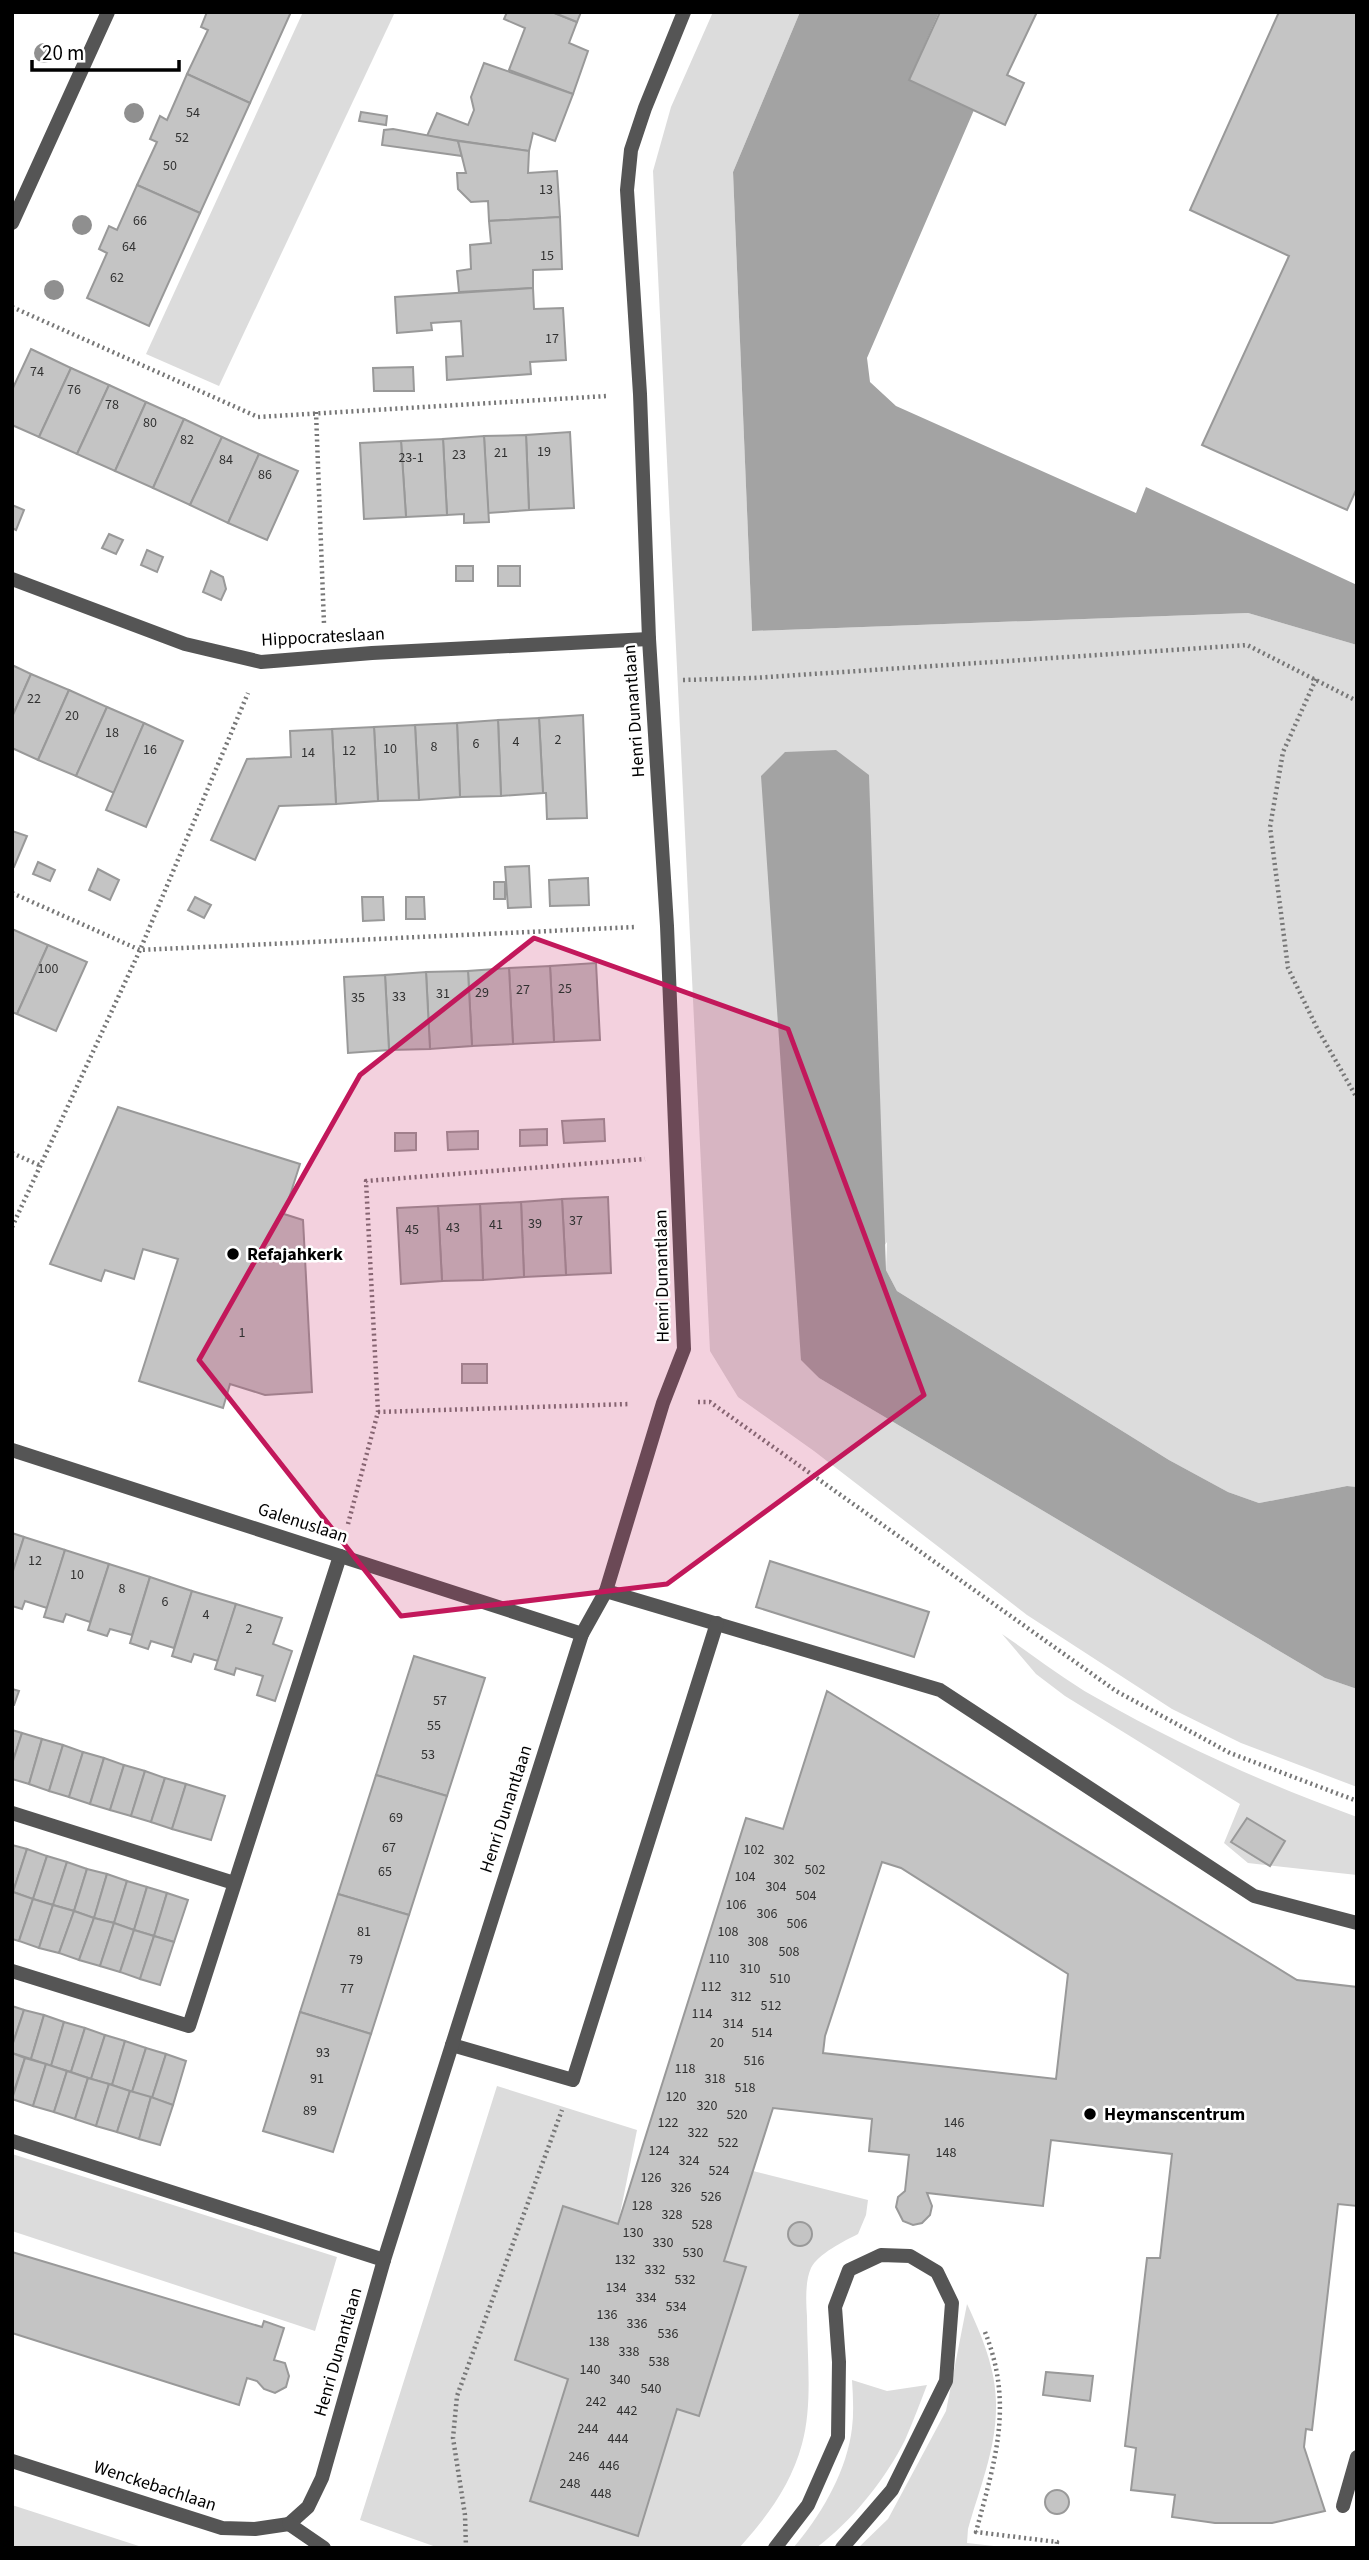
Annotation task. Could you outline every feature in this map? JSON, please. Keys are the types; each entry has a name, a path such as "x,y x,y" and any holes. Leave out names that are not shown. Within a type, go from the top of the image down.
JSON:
{"street":[{"path":"12,223 108,12"},
{"name":"Henri Dunantlaan","path":"289,2525 308,2507 322,2478 384,2260 582,1634 606,1591 663,1403 684,1349 667,926 649,639 640,394 626,190 631,150 684,12"},
{"name":"Hippocrateslaan","path":"12,579 185,644 261,662 649,639"},
{"name":"Galenuslaan","path":"12,1450 582,1634"},
{"path":"12,1971 189,2026 340,1556"},
{"path":"606,1591 940,1690 1254,1896 1357,1923"},
{"path":"452,2045 573,2080 718,1623"},
{"path":"12,1813 234,1883"},
{"path":"12,2141 384,2260"},
{"path":"775,2548 808,2505 838,2437 839,2362 835,2307 849,2270 881,2255 910,2256 937,2272 952,2303 946,2381 892,2490 842,2548"},
{"path":"1343,2506 1357,2457"},
{"name":"Wenckebachlaan","path":"12,2461 222,2528 255,2529 289,2525"},
{"path":"289,2525 324,2548"}],"path":[{"path":"12,307 258,417 640,394"},
{"path":"316,412 325,657"},
{"path":"652,681 753,678 1247,645 1357,701"},
{"path":"12,1227 140,950 261,662"},
{"path":"1316,679 1283,752 1270,827 1288,968 1317,1028 1357,1098"},
{"path":"12,893 140,950 667,926"},
{"path":"12,1153 39,1165"},
{"path":"340,1556 378,1412 366,1181 678,1157"},
{"path":"378,1412 710,1402 1116,1691 1230,1753 1357,1801"},
{"path":"466,2548 465,2515 453,2438 457,2396 573,2080"},
{"path":"983,2328 992,2351 1001,2396 1001,2426 976,2532 1057,2542 1056,2548"}],"highlighted area":[{"path":"534,938 788,1029 924,1395 667,1584 401,1616 199,1360 360,1075"}],"shaded area":[{"path":"303,12 395,12 219,386 146,354"},
{"path":"713,12 800,12 733,172 752,631 1248,613 1357,645 1357,1487 1347,1486 1259,1503 1228,1492 1169,1460 897,1291 886,1270 887,1242 802,1360 819,1378 1325,1678 1357,1689 1357,1787 1241,1743 1172,1709 1027,1615 814,1451 738,1397 710,1351 653,171 671,107"},
{"path":"800,12 939,12 909,80 974,110 867,358 870,382 896,406 1136,513 1146,487 1357,585 1357,645 1248,613 752,631 733,172"},
{"path":"836,750 869,775 886,1270 897,1291 1169,1460 1228,1492 1259,1503 1347,1486 1357,1487 1357,1689 1325,1678 819,1378 801,1360 761,776 785,752"},
{"path":"1002,1634 1083,1690 1127,1715 1256,1777 1357,1817 1357,1875 1248,1863 1224,1843 1240,1804 1065,1696 1036,1674"},
{"path":"497,2086 637,2130 618,2224 562,2207 515,2360 568,2379 638,2535 677,2409 699,2416 745,2267 724,2261 753,2171 868,2200 866,2215 858,2234 825,2253 814,2263 809,2273 806,2298 808,2397 802,2444 785,2487 739,2548 439,2548 360,2520"},
{"path":"12,2154 337,2257 315,2331 12,2231"},
{"path":"967,2304 991,2367 996,2408 990,2454 968,2529 967,2543 1012,2548 858,2548 888,2519 946,2411"},
{"path":"852,2380 887,2391 927,2385 905,2440 888,2470 866,2499 816,2548 793,2548 823,2507 845,2460 853,2422"},
{"path":"12,2505 145,2548 12,2548"}],"building":[{"path":"207,12 291,12 250,103 187,74 208,30 201,27"},
{"path":"507,12 552,12 577,22 569,43 588,51 573,94 509,70 525,28 504,19"},
{"path":"552,12 581,12 577,22"},
{"path":"940,12 1037,12 1007,75 1024,83 1005,125 909,80"},
{"path":"1279,12 1357,12 1357,488 1347,510 1202,445 1289,256 1190,210"},
{"path":"484,63 573,94 555,141 533,133 529,151 427,136 437,113 468,125 474,110 471,97"},
{"path":"187,74 250,103 200,213 137,185 157,142 150,139 160,116 167,120"},
{"path":"361,112 387,116 386,125 359,121"},
{"path":"393,129 458,141 462,156 382,145 384,130"},
{"path":"458,141 529,151 528,173 557,171 560,217 489,221 488,201 471,202 458,189 457,173 466,173"},
{"path":"137,185 200,213 149,326 87,298 107,253 99,249 109,226 117,230"},
{"path":"560,217 562,269 533,270 533,288 459,292 457,271 471,269 470,245 491,243 489,221"},
{"path":"533,288 534,309 563,308 566,360 530,362 531,374 447,380 446,357 463,356 461,321 431,323 432,330 397,333 395,297"},
{"path":"31,349 71,368 39,437 12,425 12,390"},
{"path":"413,367 414,391 374,391 373,368"},
{"path":"71,368 109,385 77,454 39,437"},
{"path":"109,385 146,402 115,471 77,454"},
{"path":"146,402 184,419 153,488 115,471"},
{"path":"184,419 222,437 190,505 153,488"},
{"path":"570,432 574,508 529,510 526,435"},
{"path":"526,435 529,510 488,513 484,436"},
{"path":"484,436 489,522 464,523 464,514 447,515 443,439"},
{"path":"222,437 259,454 228,523 190,505"},
{"path":"443,439 447,515 406,517 401,441"},
{"path":"401,441 406,517 364,519 360,443"},
{"path":"259,454 298,471 267,540 228,523"},
{"path":"12,505 24,510 16,530 12,528"},
{"path":"109,534 123,540 116,554 102,548"},
{"path":"147,550 163,557 157,572 141,565"},
{"path":"456,566 473,566 473,581 456,581"},
{"path":"498,566 520,566 520,586 498,586"},
{"path":"211,571 223,577 226,589 221,600 203,592"},
{"path":"12,665 31,674 12,717"},
{"path":"31,674 69,690 38,760 12,748 12,717"},
{"path":"69,690 107,707 76,776 38,760"},
{"path":"107,707 144,723 114,793 76,776"},
{"path":"583,715 587,818 547,819 539,718"},
{"path":"539,718 543,793 501,796 498,720"},
{"path":"498,720 501,796 460,797 457,723"},
{"path":"144,723 183,741 146,827 106,810"},
{"path":"457,723 460,797 419,800 415,725"},
{"path":"415,725 419,800 378,801 374,727"},
{"path":"374,727 378,801 336,804 332,729"},
{"path":"332,729 336,804 279,806 255,860 211,840 247,759 291,757 290,731"},
{"path":"12,831 27,836 14,867 12,866"},
{"path":"38,862 55,870 50,881 33,874"},
{"path":"529,866 531,907 508,908 505,867"},
{"path":"98,869 119,880 110,900 89,890"},
{"path":"588,878 589,905 550,906 549,880"},
{"path":"494,882 505,882 505,899 494,899"},
{"path":"195,897 211,905 204,918 188,910"},
{"path":"362,897 383,897 384,920 363,921"},
{"path":"406,897 424,897 425,919 406,919"},
{"path":"12,929 48,945 17,1014 12,1012"},
{"path":"48,945 87,962 56,1031 17,1014"},
{"path":"596,963 600,1040 554,1042 550,966"},
{"path":"550,966 554,1042 513,1044 509,968"},
{"path":"509,968 513,1044 472,1046 468,971"},
{"path":"468,971 472,1046 430,1049 426,972"},
{"path":"426,972 430,1049 389,1050 385,975"},
{"path":"385,975 389,1050 348,1053 344,977"},
{"name":"Refajahkerk","path":"118,1107 300,1164 284,1214 303,1220 312,1392 265,1395 230,1384 223,1408 139,1381 178,1259 143,1249 134,1279 105,1270 101,1281 50,1264"},
{"path":"604,1119 605,1141 564,1143 562,1121"},
{"path":"547,1129 547,1145 520,1146 520,1130"},
{"path":"478,1131 478,1149 448,1150 447,1132"},
{"path":"395,1133 416,1133 416,1150 395,1151"},
{"path":"608,1197 611,1273 566,1275 562,1199"},
{"path":"562,1199 566,1275 524,1277 521,1202"},
{"path":"521,1202 524,1277 483,1280 480,1204"},
{"path":"480,1204 483,1280 442,1281 438,1206"},
{"path":"438,1206 442,1281 401,1284 397,1208"},
{"path":"462,1364 487,1364 487,1383 462,1383"},
{"path":"12,1533 24,1537 12,1574"},
{"path":"24,1537 65,1550 47,1608 25,1601 22,1609 12,1606 12,1574"},
{"path":"65,1550 109,1564 90,1622 66,1614 63,1622 44,1617"},
{"path":"770,1561 929,1612 914,1657 756,1607"},
{"path":"109,1564 150,1577 132,1635 110,1629 107,1636 88,1630"},
{"path":"150,1577 192,1591 174,1648 151,1641 148,1649 130,1643"},
{"path":"192,1591 236,1604 218,1661 194,1654 191,1662 172,1656"},
{"path":"236,1604 282,1618 273,1644 292,1651 275,1701 257,1695 263,1676 236,1668 234,1675 215,1669"},
{"path":"414,1656 485,1678 447,1796 376,1775"},
{"path":"12,1689 19,1691 14,1705 12,1705"},
{"name":"Heymanscentrum","path":"827,1691 1297,1980 1357,1987 1357,2206 1338,2204 1312,2430 1306,2429 1304,2447 1325,2511 1272,2523 1215,2523 1172,2517 1175,2495 1131,2490 1136,2448 1125,2446 1147,2258 1160,2258 1172,2154 1051,2140 1043,2206 927,2193 932,2206 930,2215 922,2223 913,2225 903,2221 896,2207 898,2197 905,2191 909,2155 869,2151 872,2119 773,2108 724,2261 746,2267 699,2416 677,2409 638,2536 530,2501 568,2379 515,2360 563,2206 618,2224 746,1818 783,1829","holes":["882,1862 901,1868 1068,1974 1056,2079 823,2053 825,2036"]},
{"path":"12,1730 22,1733 12,1764"},
{"path":"22,1733 42,1739 29,1784 12,1779 12,1764"},
{"path":"42,1739 63,1745 49,1791 29,1784"},
{"path":"63,1745 83,1752 69,1797 49,1791"},
{"path":"83,1752 104,1758 90,1804 69,1797"},
{"path":"104,1758 124,1765 110,1810 90,1804"},
{"path":"124,1765 145,1771 131,1816 110,1810"},
{"path":"145,1771 165,1778 151,1822 131,1816"},
{"path":"376,1775 447,1796 409,1915 338,1894"},
{"path":"165,1778 186,1784 172,1829 151,1822"},
{"path":"186,1784 225,1796 211,1840 172,1829"},
{"path":"1247,1818 1285,1841 1270,1866 1231,1842"},
{"path":"12,1845 27,1849 13,1892 12,1892"},
{"path":"27,1849 47,1856 33,1899 13,1892"},
{"path":"47,1856 67,1862 53,1905 33,1899"},
{"path":"67,1862 87,1869 74,1911 53,1905"},
{"path":"87,1869 107,1874 94,1918 74,1911"},
{"path":"107,1874 127,1881 114,1923 94,1918"},
{"path":"127,1881 147,1887 134,1930 114,1923"},
{"path":"147,1887 167,1893 154,1936 134,1930"},
{"path":"13,1892 33,1899 19,1941 12,1939"},
{"path":"167,1893 188,1900 174,1942 154,1936"},
{"path":"338,1894 409,1915 371,2034 300,2012"},
{"path":"33,1899 53,1905 39,1948 19,1941"},
{"path":"53,1905 74,1911 59,1953 39,1948"},
{"path":"74,1911 94,1918 79,1960 59,1953"},
{"path":"94,1918 114,1923 100,1966 79,1960"},
{"path":"114,1923 134,1930 120,1972 100,1966"},
{"path":"134,1930 154,1936 140,1979 120,1972"},
{"path":"154,1936 174,1942 160,1985 140,1979"},
{"path":"12,2006 24,2010 12,2046"},
{"path":"24,2010 44,2015 31,2059 12,2053"},
{"path":"300,2012 371,2034 333,2152 263,2131"},
{"path":"44,2015 64,2022 51,2066 31,2059"},
{"path":"64,2022 85,2028 71,2072 51,2066"},
{"path":"85,2028 105,2035 91,2079 71,2072"},
{"path":"105,2035 125,2041 112,2085 91,2079"},
{"path":"125,2041 146,2048 132,2092 112,2085"},
{"path":"146,2048 166,2054 152,2098 132,2092"},
{"path":"12,2053 25,2058 12,2097"},
{"path":"166,2054 186,2061 173,2105 152,2098"},
{"path":"25,2058 46,2064 33,2106 12,2099"},
{"path":"46,2064 67,2071 54,2112 33,2106"},
{"path":"67,2071 88,2078 75,2119 54,2112"},
{"path":"88,2078 109,2084 96,2126 75,2119"},
{"path":"109,2084 130,2091 117,2132 96,2126"},
{"path":"130,2091 151,2097 139,2139 117,2132"},
{"path":"151,2097 173,2105 160,2145 139,2139"},
{"path":"800,2222 809,2225 812,2234 809,2243 800,2246 791,2243 788,2234 791,2225"},
{"path":"12,2252 262,2327 264,2321 284,2328 274,2360 285,2363 289,2376 286,2387 275,2393 247,2378 239,2405 12,2333"},
{"path":"1046,2372 1093,2376 1090,2401 1043,2395"},
{"path":"1057,2490 1065,2494 1069,2502 1065,2510 1057,2514 1049,2510 1045,2502 1049,2494"}],"place":[{"name":"Refajahkerk","path":"233,1254"},
{"name":"Heymanscentrum","path":"1090,2114"}]}
